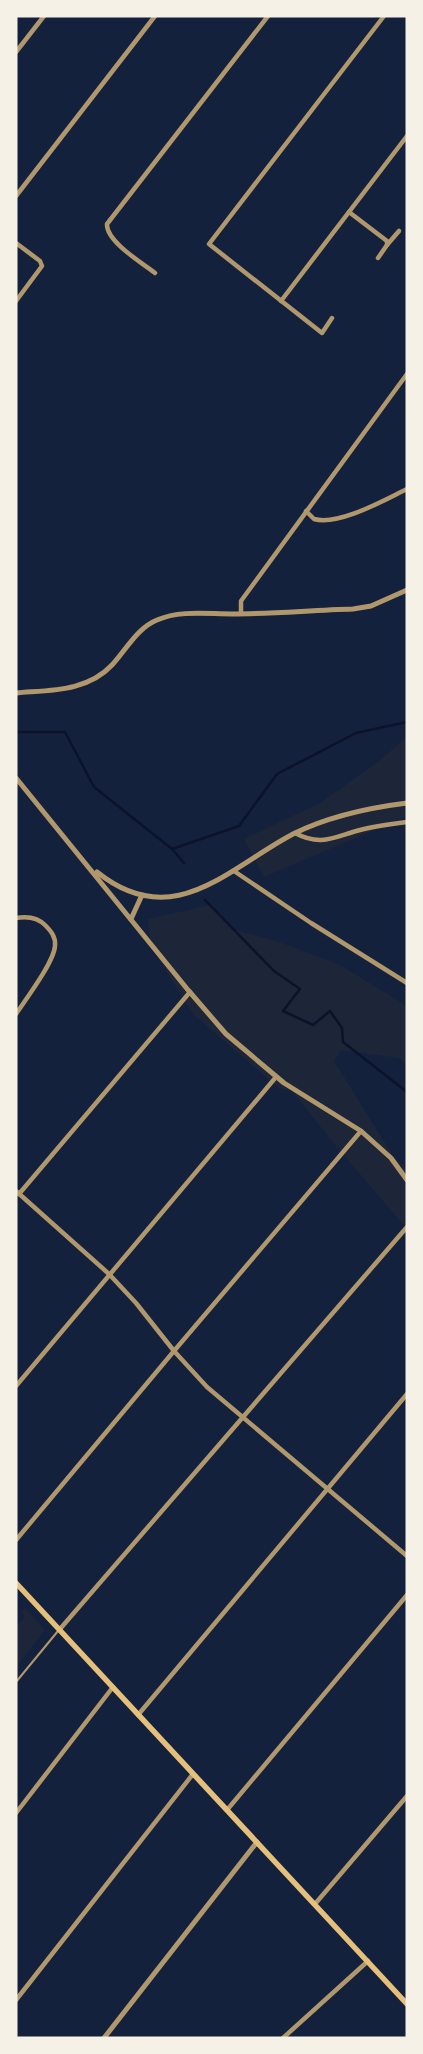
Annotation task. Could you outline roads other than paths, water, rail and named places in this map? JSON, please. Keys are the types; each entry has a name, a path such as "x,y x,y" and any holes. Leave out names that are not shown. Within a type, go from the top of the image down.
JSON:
{"main road":[{"path":"16,1583 406,2002"}],"street":[{"path":"16,52 44,16"},
{"path":"16,196 155,16"},
{"path":"155,273 113,239 106,231 107,224 268,16"},
{"path":"332,318 322,333 209,244 384,16"},
{"path":"281,301 407,136"},
{"path":"349,212 386,240 387,245"},
{"path":"378,258 399,231"},
{"path":"16,243 40,261 42,265 16,301"},
{"path":"241,614 241,601 407,374"},
{"path":"306,511 317,520 331,520 354,513 407,489"},
{"path":"16,693 65,689 90,681 111,666 142,630 160,618 187,614 241,614 353,609 371,606 407,590"},
{"path":"16,778 226,1034 276,1077 361,1131 391,1158 407,1180"},
{"path":"90,867 116,885 142,895 160,897 190,893 202,889 295,833 348,813 407,803"},
{"path":"295,833 305,838 324,841 361,830 407,822"},
{"path":"234,870 311,923 407,983"},
{"path":"131,919 142,895"},
{"path":"16,918 26,917 39,920 49,929 55,948 48,963 16,1014"},
{"path":"190,992 18,1192 109,1274 136,1302 174,1351 207,1387 407,1556"},
{"path":"16,1386 276,1077"},
{"path":"16,1540 361,1131"},
{"path":"60,1629 407,1227"},
{"path":"138,1715 407,1394"},
{"path":"227,1810 407,1595"},
{"path":"16,1813 113,1687"},
{"path":"16,2000 193,1774"},
{"path":"315,1904 407,1796"},
{"path":"104,2038 257,1842"},
{"path":"283,2038 368,1961"}],"lane":[{"path":"16,1682 60,1629"}],"waterway":[{"path":"16,732 65,732 94,787 172,849 239,826 277,774 356,733 407,722"},
{"path":"172,849 184,863"},
{"path":"205,900 274,971 300,989 283,1011 313,1025 330,1011 342,1028 343,1042 407,1092"}]}
